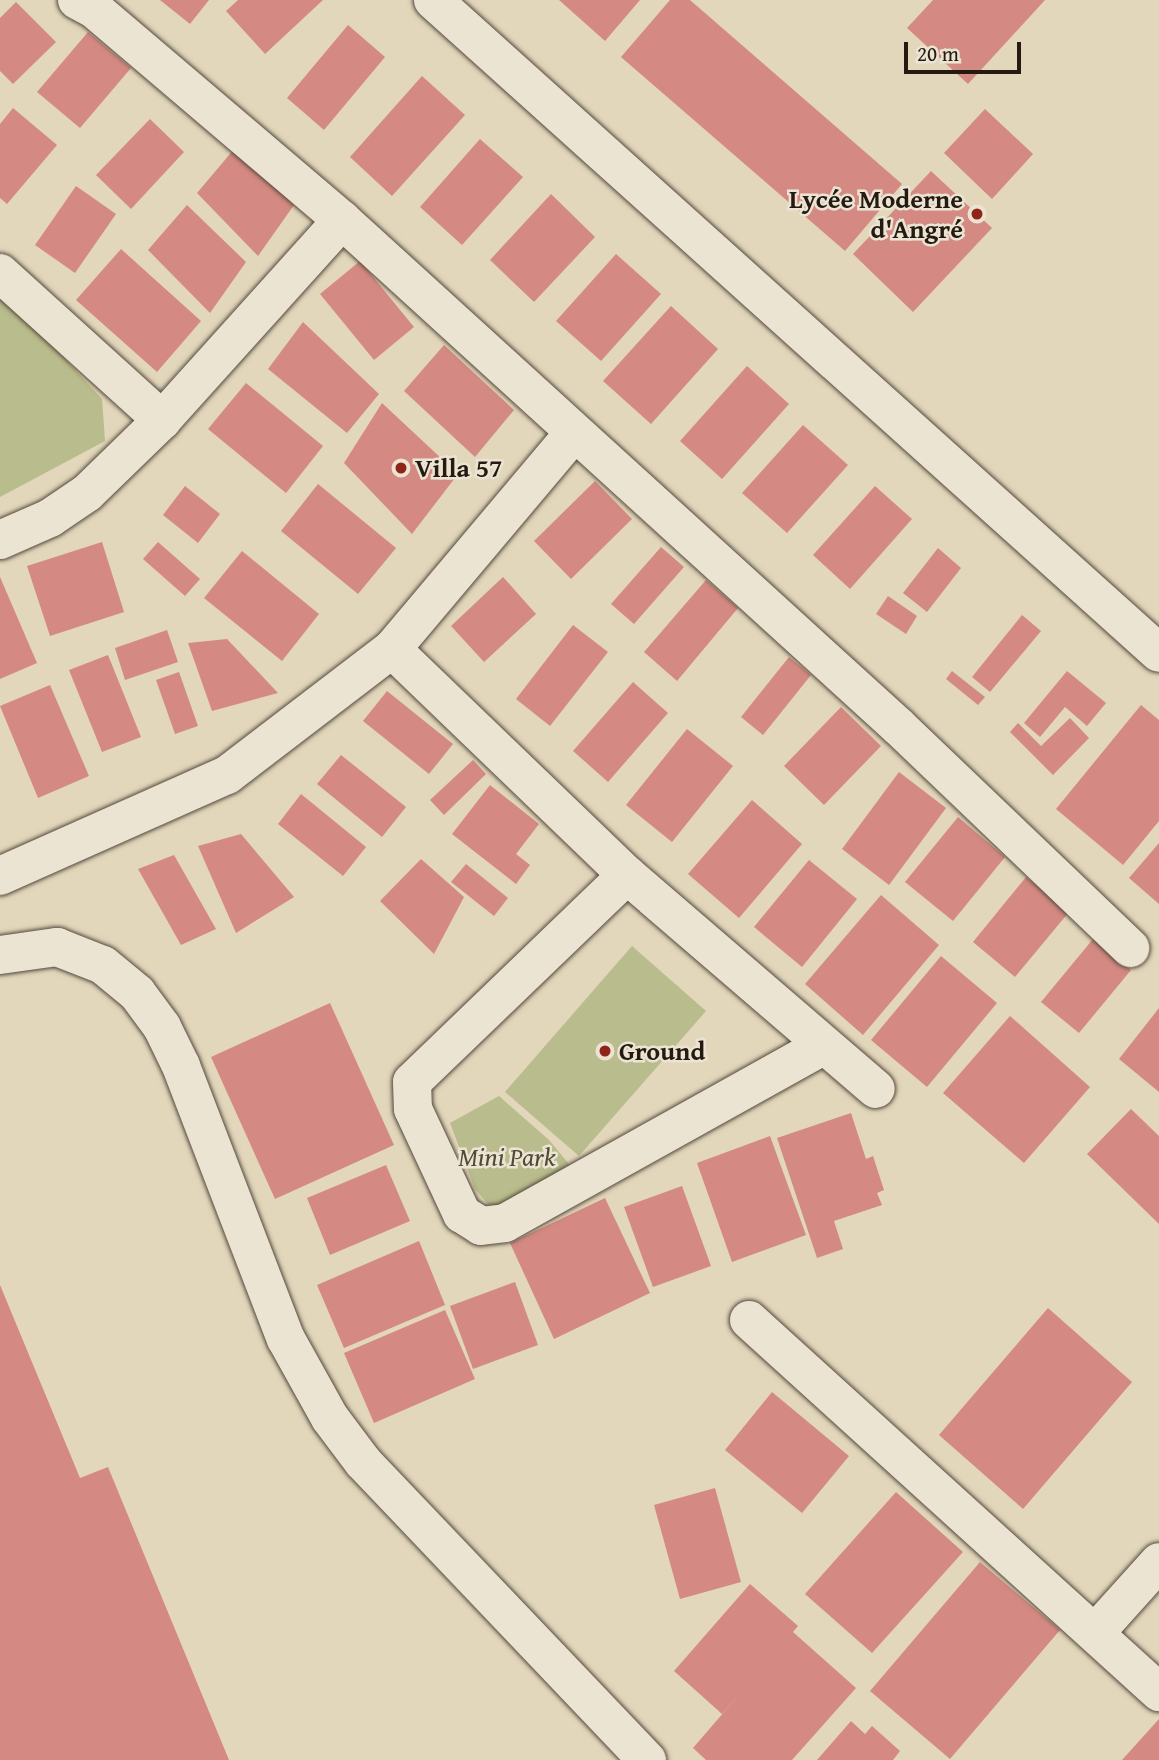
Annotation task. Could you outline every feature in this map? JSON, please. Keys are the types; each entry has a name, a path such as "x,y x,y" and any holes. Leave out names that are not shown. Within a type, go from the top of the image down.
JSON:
{"street":[{"path":"77,0 94,9 342,219 573,434 900,727 1130,948"},
{"path":"433,0 1159,653"},
{"path":"0,540 50,518 87,493 162,420 342,219"},
{"path":"0,273 162,420"},
{"path":"0,876 227,775 392,649 573,434"},
{"path":"392,649 627,874 876,1089"},
{"path":"627,874 412,1082 413,1109 462,1214 481,1226 505,1223 823,1046"},
{"path":"0,955 57,947 103,965 137,993 162,1027 181,1066 286,1339 330,1418 363,1462 647,1760"},
{"path":"749,1320 1096,1632 1159,1692"},
{"path":"1096,1632 1159,1562"}],"green space":[{"path":"0,289 102,399 105,441 0,497"},
{"name":"Ground","path":"632,946 706,1011 579,1156 505,1092"},
{"name":"Mini Park","path":"499,1096 549,1140 573,1169 493,1210 475,1189 450,1123"}],"building":[{"path":"160,0 209,0 190,24"},
{"path":"238,0 323,0 265,54 226,11"},
{"path":"559,0 640,0 605,41"},
{"path":"670,0 690,0 902,184 845,251 621,57"},
{"path":"933,0 1045,0 968,84 907,28"},
{"path":"16,2 56,42 13,84 0,71 0,18"},
{"path":"348,25 385,57 324,130 287,98"},
{"path":"88,32 131,68 80,128 37,92"},
{"path":"422,76 465,115 392,196 350,157"},
{"path":"13,108 57,145 7,204 0,198 0,124"},
{"path":"985,109 1033,154 992,199 944,153"},
{"path":"150,119 184,152 131,209 96,175"},
{"path":"480,139 523,177 462,245 420,207"},
{"path":"235,148 294,205 258,256 197,193"},
{"path":"931,171 992,228 913,312 853,254"},
{"path":"76,186 116,214 75,273 35,245"},
{"path":"551,194 595,237 534,302 490,260"},
{"path":"187,205 246,262 210,313 148,250"},
{"path":"121,249 201,321 157,372 76,300"},
{"path":"616,254 661,294 601,361 556,321"},
{"path":"360,261 414,327 374,360 320,294"},
{"path":"671,306 718,349 651,424 603,381"},
{"path":"303,322 379,394 347,433 268,369"},
{"path":"444,345 514,410 475,457 404,391"},
{"path":"747,366 789,404 722,479 680,441"},
{"path":"246,383 323,446 286,493 208,429"},
{"name":"Villa 57","path":"382,403 458,474 412,534 344,463"},
{"path":"803,425 848,465 787,533 742,493"},
{"path":"595,481 632,519 571,579 534,541"},
{"path":"318,484 396,548 358,594 281,531"},
{"path":"185,486 220,514 198,543 163,515"},
{"path":"875,486 912,519 850,589 813,555"},
{"path":"102,542 124,612 50,636 27,566"},
{"path":"158,542 200,579 185,596 143,559"},
{"path":"661,547 684,567 634,624 611,604"},
{"path":"938,548 961,568 927,612 903,593"},
{"path":"242,551 319,614 282,661 204,598"},
{"path":"0,577 37,663 0,679"},
{"path":"503,577 536,614 484,662 451,626"},
{"path":"706,580 738,608 677,681 644,652"},
{"path":"888,596 917,616 906,634 876,614"},
{"path":"1022,615 1041,631 990,692 972,677"},
{"path":"573,625 608,652 550,726 516,699"},
{"path":"167,630 178,662 125,680 115,648"},
{"path":"227,639 278,693 212,711 188,643"},
{"path":"108,655 141,737 102,752 69,670"},
{"path":"789,657 811,675 763,735 741,717"},
{"path":"952,671 985,697 978,705 946,679"},
{"path":"1067,671 1106,703 1087,726 1065,707 1040,737 1024,723"},
{"path":"179,672 198,726 175,734 156,680"},
{"path":"633,682 668,713 608,782 573,751"},
{"path":"50,685 89,776 38,798 0,706"},
{"path":"387,691 453,744 429,774 363,721"},
{"path":"1141,705 1159,720 1159,821 1123,865 1056,809"},
{"path":"841,707 881,746 824,805 784,766"},
{"path":"1070,718 1089,738 1053,775 1010,732 1018,723 1041,746"},
{"path":"687,729 733,766 672,842 626,805"},
{"path":"341,755 406,807 382,837 317,784"},
{"path":"473,760 486,774 444,815 430,800"},
{"path":"899,772 946,808 889,885 842,849"},
{"path":"490,785 539,824 516,854 530,865 516,884 452,834"},
{"path":"301,794 366,847 343,876 278,824"},
{"path":"752,800 802,844 739,918 688,874"},
{"path":"958,817 1005,857 953,921 905,882"},
{"path":"241,834 294,897 236,933 198,846"},
{"path":"1159,843 1159,904 1129,878"},
{"path":"174,855 216,929 181,945 138,869"},
{"path":"421,859 464,897 434,954 380,901"},
{"path":"809,860 857,899 802,967 754,927"},
{"path":"466,864 508,898 494,916 451,882"},
{"path":"1026,877 1069,912 1015,977 973,942"},
{"path":"881,895 939,945 863,1035 805,984"},
{"path":"1093,939 1131,970 1079,1033 1041,1002"},
{"path":"941,956 997,1003 927,1087 871,1040"},
{"path":"330,1003 394,1145 275,1199 211,1057"},
{"path":"1159,1008 1159,1092 1119,1059"},
{"path":"1010,1016 1090,1087 1024,1163 943,1093"},
{"path":"1131,1109 1159,1136 1159,1224 1087,1154"},
{"path":"851,1113 866,1159 873,1156 884,1190 877,1193 882,1205 834,1221 843,1249 817,1258 777,1138"},
{"path":"770,1136 806,1235 732,1262 697,1163"},
{"path":"386,1165 410,1221 330,1255 307,1198"},
{"path":"682,1186 711,1266 653,1287 624,1207"},
{"path":"605,1198 650,1293 554,1339 510,1243"},
{"path":"419,1241 445,1305 344,1348 317,1285"},
{"path":"515,1282 538,1345 473,1369 450,1306"},
{"path":"0,1285 80,1478 108,1467 229,1760 0,1760"},
{"path":"1048,1308 1132,1382 1023,1509 939,1435"},
{"path":"445,1310 475,1379 374,1423 344,1353"},
{"path":"772,1392 849,1456 802,1513 725,1450"},
{"path":"715,1488 741,1582 680,1599 654,1505"},
{"path":"896,1492 963,1552 872,1653 805,1594"},
{"path":"980,1562 1060,1630 950,1759 870,1691"},
{"path":"750,1584 798,1626 793,1632 856,1688 792,1760 706,1760 693,1748 743,1690 722,1714 674,1671"},
{"path":"1159,1719 1159,1760 1122,1760"},
{"path":"851,1721 865,1734 872,1726 900,1751 893,1760 817,1760"}],"place":[{"name":"Lycée Moderne d'Angré","path":"977,214"},
{"name":"Villa 57","path":"401,468"},
{"name":"Ground","path":"605,1051"}]}
